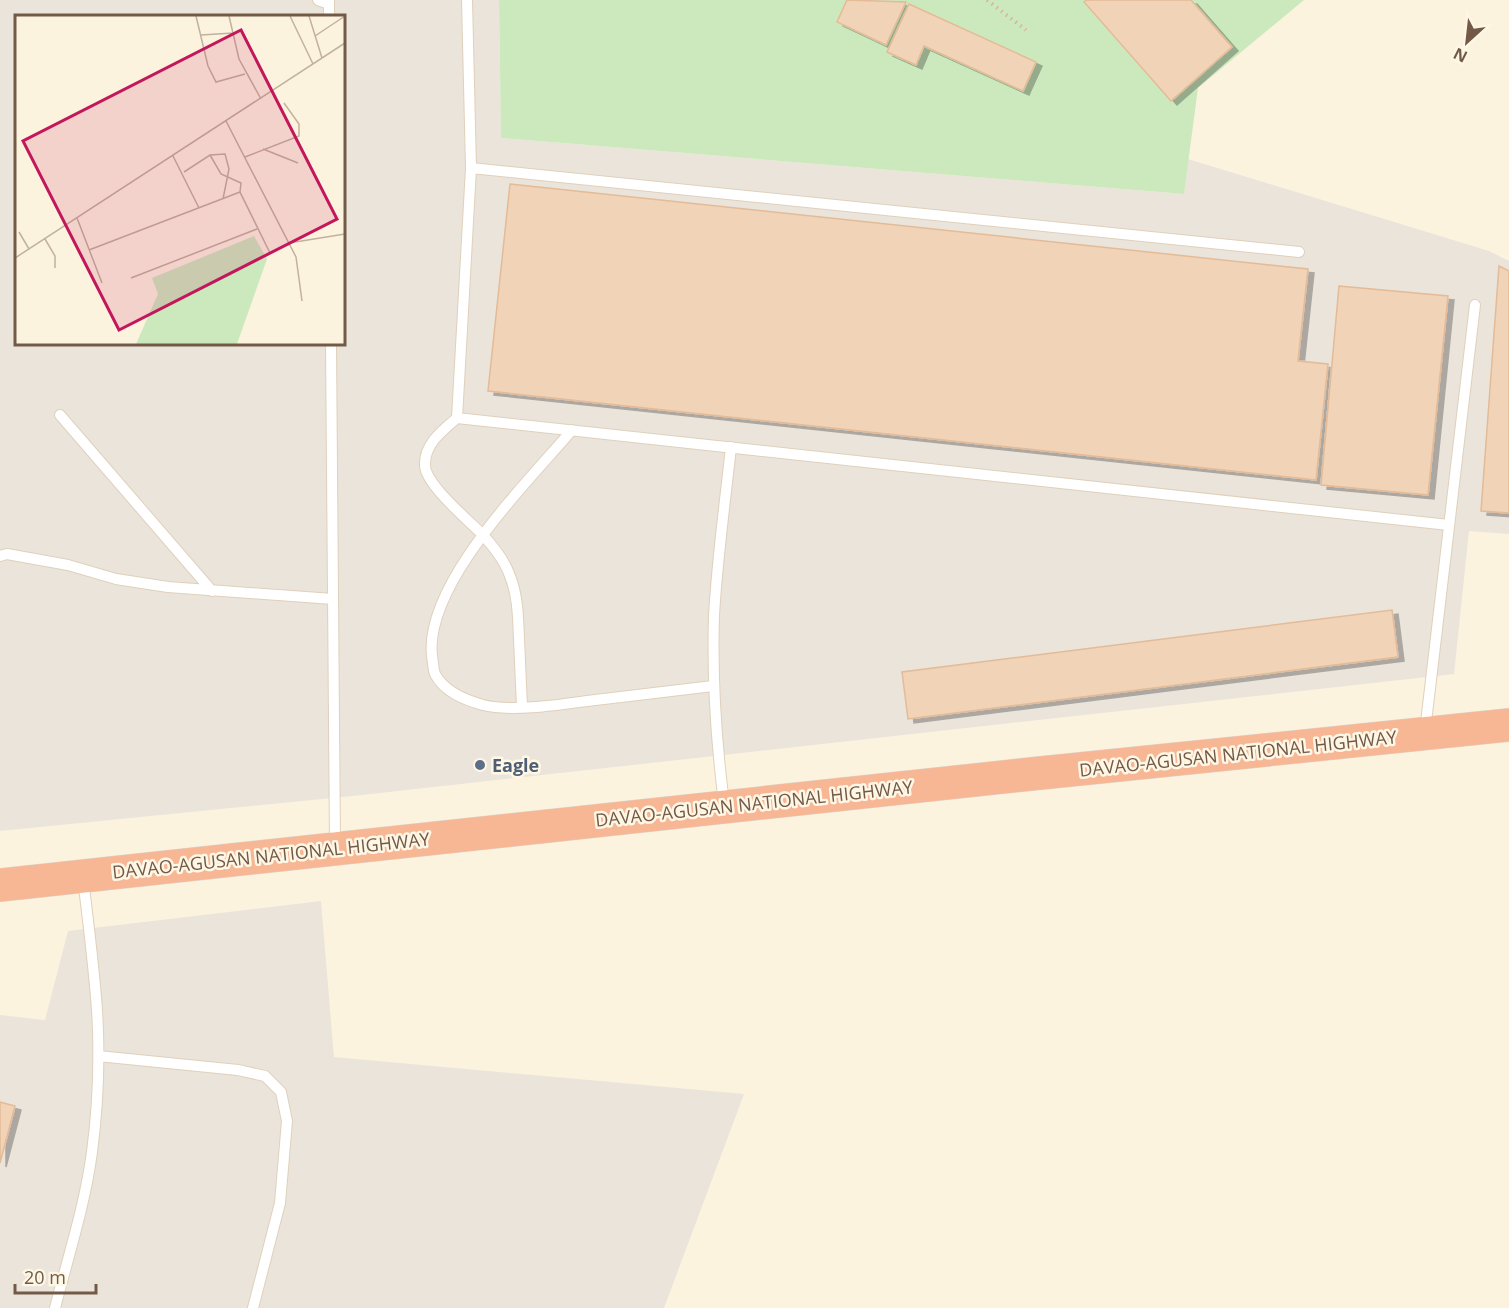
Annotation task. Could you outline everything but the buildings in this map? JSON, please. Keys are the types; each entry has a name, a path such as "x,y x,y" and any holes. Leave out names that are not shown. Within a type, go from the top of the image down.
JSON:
{"highway":[{"name":"DAVAO-AGUSAN NATIONAL HIGHWAY","path":"0,885 1509,725"}],"lane":[{"path":"318,0 329,2"},
{"path":"468,0 471,168 457,417 433,441 426,453 425,467 430,478 448,501 483,535 500,556 510,574 517,598 522,707"},
{"path":"471,168 1299,252"},
{"path":"1425,734 1475,305"},
{"path":"331,345 335,848"},
{"path":"60,415 212,591"},
{"path":"457,417 1449,525"},
{"path":"573,430 483,535 454,578 436,620 431,644 434,674 451,692 459,696 484,705 522,707 560,705 713,686"},
{"path":"725,807 716,738 713,686 714,615 731,447"},
{"path":"0,556 7,554 68,565 127,580 168,587 333,599"},
{"path":"54,1308 76,1228 92,1154 98,1056 97,1010 83,875"},
{"path":"98,1056 238,1070 265,1076 281,1092 287,1121 280,1203 253,1308"}],"path":[{"path":"987,0 1026,30"}],"shaded area":[{"path":"0,0 499,0 501,138 1184,194 1188,159 1489,251 1509,261 1509,534 1469,531 1454,674 353,796 0,831"},
{"path":"321,901 334,1057 744,1094 664,1308 0,1308 0,1015 45,1020 68,931"}],"green space":[{"path":"499,0 1304,0 1198,88 1184,194 501,138"}],"place":[{"name":"Eagle","path":"480,765"}]}
